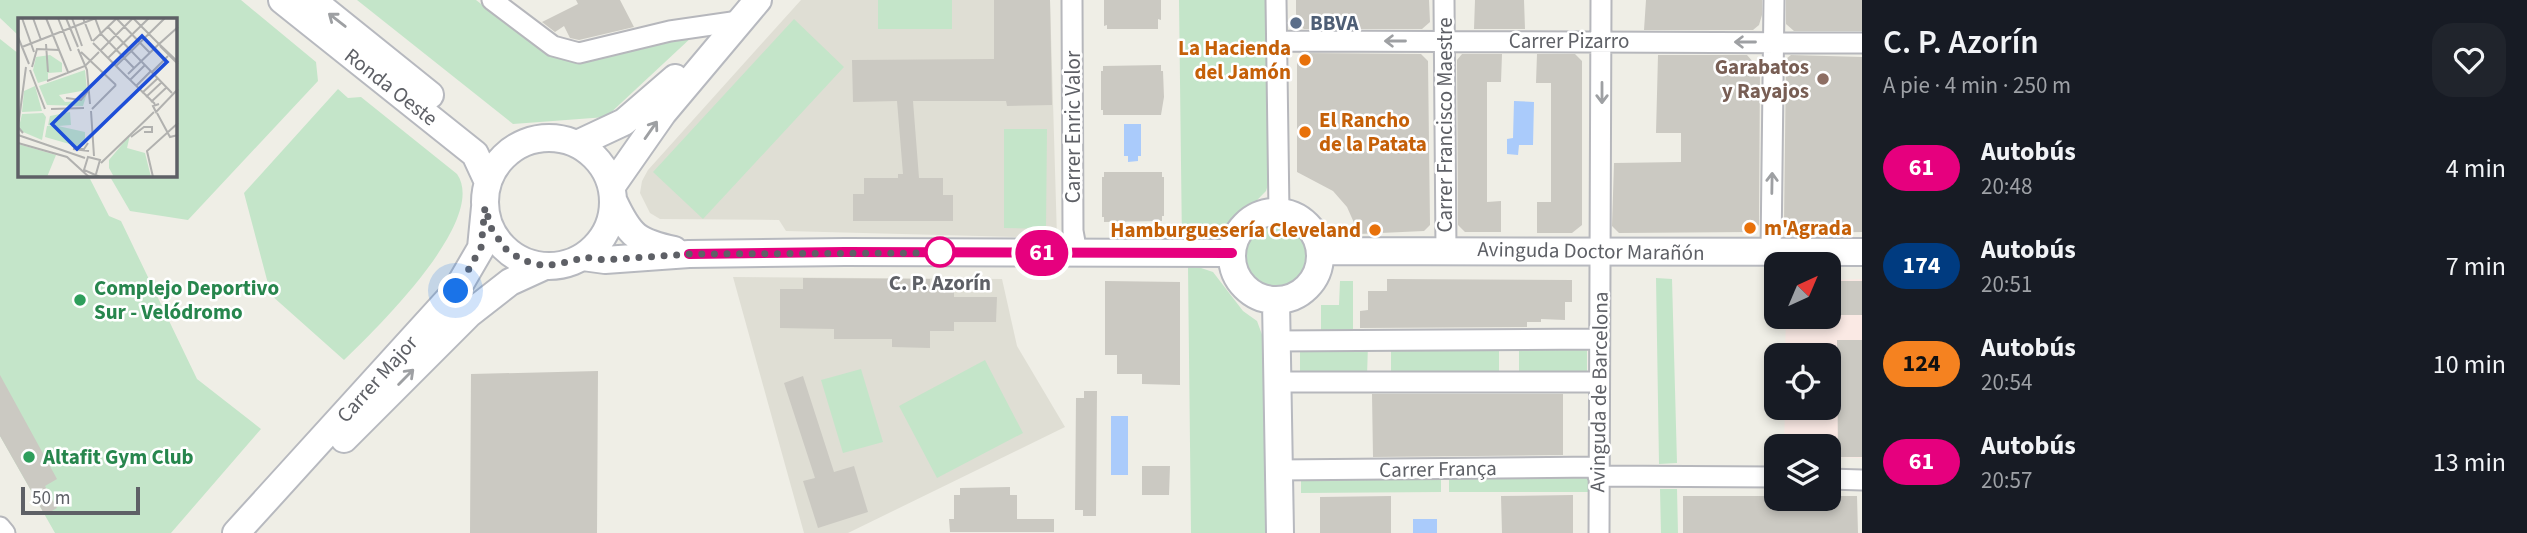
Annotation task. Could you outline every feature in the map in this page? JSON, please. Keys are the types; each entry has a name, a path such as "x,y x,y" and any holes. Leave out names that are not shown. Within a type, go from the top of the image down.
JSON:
{"street":[{"name":"Ronda Oeste","path":"282,0 475,154 487,195"},
{"name":"Ronda Oeste","path":"312,0 504,156"},
{"path":"492,0 554,46 579,53 670,31 739,21"},
{"path":"689,254 658,247 626,228 613,194 606,171 593,155 577,144 551,137 530,140 504,156 496,165 487,195 492,230 506,249 522,260 545,266 583,257 597,246 609,225 613,194 663,113 758,0"},
{"name":"Carrer Enric Valor","path":"1072,0 1073,231 1077,253"},
{"path":"1276,0 1279,212"},
{"name":"Carrer Francisco Maestre","path":"1444,0 1446,250"},
{"name":"Avinguda de Barcelona","path":"1598,533 1601,0"},
{"path":"1772,251 1774,0"},
{"path":"577,144 624,122 739,21"},
{"name":"Carrer Pizarro","path":"1277,41 1862,43"},
{"name":"Carrer Major","path":"236,533 456,291 481,248 487,195"},
{"path":"1279,212 1297,217 1308,225 1317,239 1320,251 1320,265 1316,276 1306,290 1291,299 1276,301 1256,296 1239,281 1233,268 1234,242 1242,228 1256,216 1279,212"},
{"name":"Avinguda Doctor Marañón","path":"1320,251 1862,252"},
{"path":"583,257 605,260 689,254 845,252 1232,253"},
{"name":"Carrer Major","path":"258,533 301,482 469,314 510,282 545,266"},
{"path":"1276,301 1280,533"},
{"path":"1275,341 1598,339"},
{"path":"1276,382 1598,382"},
{"name":"Carrer França","path":"1278,470 1598,471 1764,477"},
{"path":"1841,479 1862,480"},
{"path":"0,527 5,533"}],"shaded area":[{"path":"801,0 1050,0 1057,238 786,231 779,220 660,219 650,213 640,193 648,170"},
{"path":"733,277 1002,279 1017,346 1065,427 848,533 804,533"},
{"path":"1862,279 1862,458 1841,457 1841,434 1784,434 1785,420 1841,420 1841,343 1785,343 1786,329 1841,329 1841,280"}],"green space":[{"path":"0,0 241,0 316,62 318,81 188,220 130,211 110,177 177,177 177,18 18,18 18,35 0,18"},
{"path":"357,0 476,0 518,33 570,60 693,36 606,117 513,124"},
{"path":"878,0 952,0 952,29 878,29"},
{"path":"1179,0 1265,0 1271,175 1266,191 1216,242 1182,245"},
{"path":"794,19 844,67 703,219 653,172"},
{"name":"Complejo Deportivo Sur - Velódromo","path":"0,39 18,53 18,177 89,177 109,216 121,221 197,379 261,429 171,533 55,533 0,436"},
{"path":"338,89 348,98 361,97 457,174 463,194 457,218 424,273 344,360 271,295 244,193"},
{"path":"1004,129 1047,129 1046,229 1004,228"},
{"path":"1275,224 1298,233 1307,256 1298,279 1275,288 1252,279 1243,256 1252,233"},
{"path":"1188,267 1213,272 1243,311 1257,321 1264,340 1265,533 1191,533"},
{"path":"1656,278 1672,279 1677,463 1659,464"},
{"path":"1340,281 1353,281 1353,331 1321,330 1321,305 1339,305"},
{"path":"1300,345 1368,345 1367,376 1300,376"},
{"path":"1391,345 1499,346 1499,376 1391,375"},
{"path":"1519,346 1587,346 1587,377 1519,377"},
{"path":"985,360 1023,433 937,478 899,406"},
{"path":"861,369 883,442 843,453 821,380"},
{"path":"1449,472 1589,472 1589,492 1449,492"},
{"path":"1301,473 1441,473 1441,492 1301,493"},
{"path":"1660,489 1677,489 1678,533 1661,533"}],"water":[{"path":"1514,101 1534,102 1533,145 1519,145 1518,155 1507,154 1507,139 1513,138"},
{"path":"1124,124 1141,124 1141,156 1138,156 1138,161 1128,162 1128,156 1124,156"},
{"path":"1111,416 1128,416 1128,475 1111,475"},
{"path":"1413,519 1437,519 1437,533 1413,533"}],"building":[{"path":"576,0 620,0 634,27 579,40 570,38 564,26 555,32 542,22 578,4"},
{"path":"994,0 1050,0 1052,105 1007,106 1006,101 913,101 919,178 943,178 943,195 953,195 953,221 853,221 853,194 864,194 864,178 898,178 898,174 903,174 897,101 853,102 852,60 994,59"},
{"path":"1104,0 1161,0 1158,29 1107,29 1107,25 1104,26"},
{"path":"1296,0 1429,0 1430,22 1422,29 1304,29 1296,23"},
{"path":"1475,0 1524,0 1525,29 1474,29"},
{"path":"1646,0 1762,0 1762,15 1759,25 1753,30 1644,30"},
{"path":"1786,0 1862,0 1862,31 1794,31 1786,24"},
{"path":"1303,53 1421,54 1428,61 1430,225 1424,231 1359,234 1347,207 1333,191 1297,172 1297,61"},
{"path":"1462,54 1502,54 1501,82 1487,82 1487,202 1501,201 1501,232 1465,232 1458,225 1457,60"},
{"path":"1537,54 1575,54 1582,61 1582,225 1572,233 1537,233 1537,202 1551,202 1551,83 1536,83"},
{"path":"1658,55 1747,55 1760,70 1759,225 1751,232 1619,233 1612,226 1614,163 1681,162 1681,133 1656,133"},
{"path":"1791,55 1862,57 1862,232 1793,233 1784,223 1786,59"},
{"path":"1161,65 1164,97 1161,115 1103,115 1103,66"},
{"path":"1104,172 1162,172 1162,221 1104,222"},
{"path":"803,278 930,279 930,290 954,290 954,297 997,297 996,322 954,322 954,331 930,331 930,348 892,347 892,339 834,339 834,329 780,328 780,289 803,289"},
{"path":"1387,279 1572,280 1572,302 1565,302 1565,320 1541,319 1541,322 1527,322 1527,327 1360,328 1360,311 1368,310 1368,291 1387,291"},
{"path":"1105,281 1180,282 1180,385 1142,384 1142,374 1117,374 1117,355 1105,355"},
{"path":"1841,281 1862,281 1862,315 1841,315"},
{"path":"1837,340 1862,340 1862,457 1841,457 1838,420 1841,420 1841,343 1837,343"},
{"path":"598,371 597,533 470,533 471,374"},
{"name":"Altafit Gym Club","path":"0,375 57,479 45,486 57,508 45,515 0,436"},
{"path":"803,376 834,472 854,466 868,512 818,528 803,481 815,478 784,383"},
{"path":"1084,391 1097,391 1096,516 1083,516 1083,510 1075,510 1076,398 1084,398"},
{"path":"1372,394 1563,394 1563,455 1373,457"},
{"path":"1142,466 1170,466 1169,495 1142,495"},
{"path":"1010,487 1010,495 1017,495 1017,519 1054,519 1054,532 950,532 949,519 954,519 954,495 960,495 960,488"},
{"path":"1573,495 1573,533 1502,533 1501,496"},
{"path":"1391,496 1391,533 1320,533 1320,497"},
{"path":"1683,496 1764,496 1764,511 1841,511 1841,496 1857,496 1858,533 1683,533"}],"bus line":[{"name":"61","path":"689,254 1232,253"}],"place":[{"name":"BBVA","path":"1296,23"},
{"name":"La Hacienda del Jamón","path":"1305,60"},
{"name":"Garabatos y Rayajos","path":"1823,79"},
{"name":"El Rancho de la Patata","path":"1305,132"},
{"name":"m'Agrada","path":"1750,228"},
{"name":"Hamburguesería Cleveland","path":"1375,230"},
{"name":"C. P. Azorín","path":"940,252"},
{"name":"Complejo Deportivo Sur - Velódromo","path":"80,300"},
{"name":"Altafit Gym Club","path":"29,457"}],"route":[{"path":"456,291 481,248 485,207 492,230 506,249 522,260 545,266 583,257 605,260 689,254 948,253 940,252"}]}
